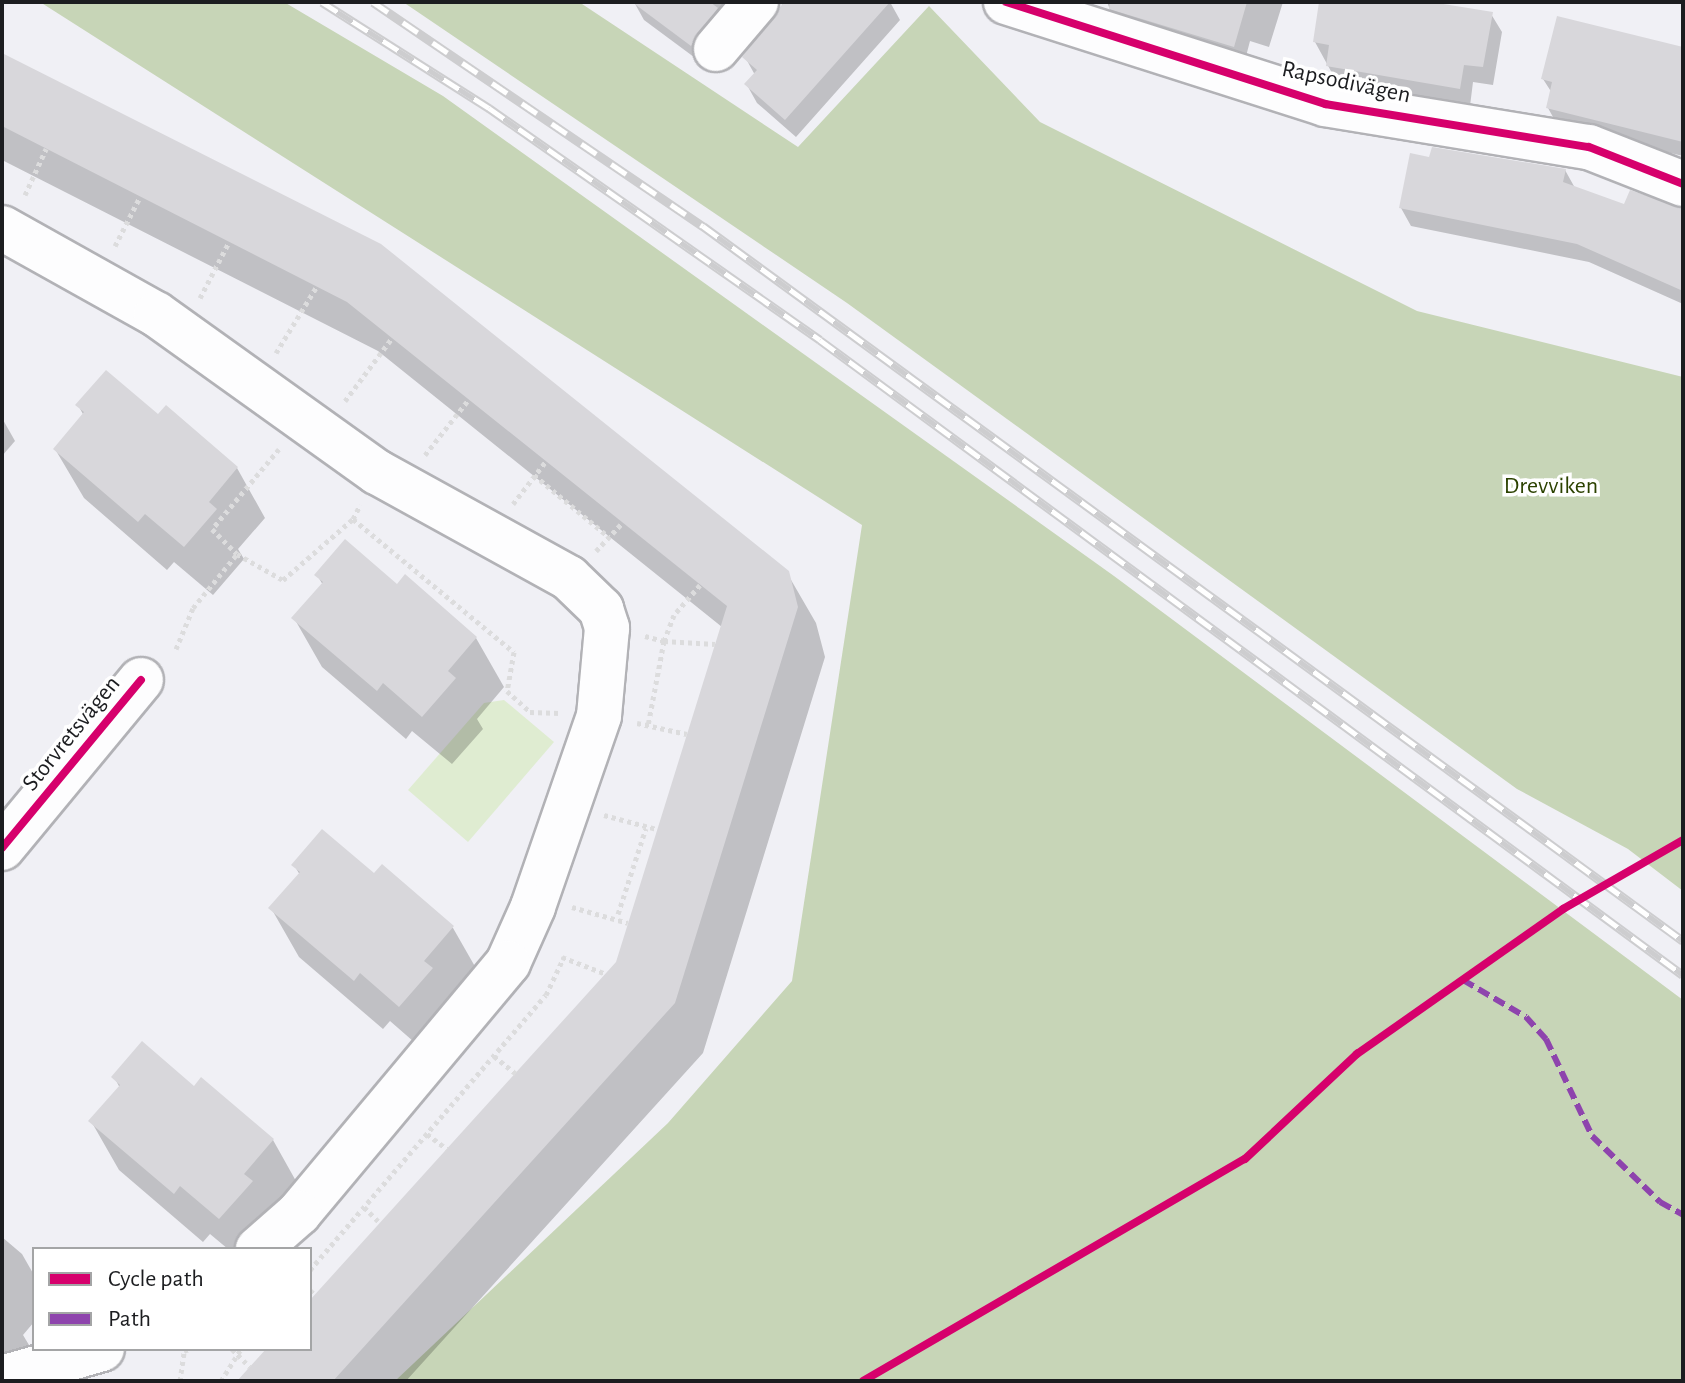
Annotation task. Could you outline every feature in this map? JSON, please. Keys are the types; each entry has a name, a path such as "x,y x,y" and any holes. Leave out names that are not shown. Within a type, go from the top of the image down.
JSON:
{"street":[{"path":"716,49 756,2"},
{"name":"Rapsodivägen","path":"1006,2 1070,13 1325,104 1589,147 1683,184"},
{"path":"2,228 99,279 182,331 312,427 389,478 490,533 588,593 607,628 599,716 537,896 519,939 492,987 299,1213 260,1247"},
{"name":"Storvretsvägen","path":"2,848 141,680"},
{"path":"2,1378 95,1351"}],"path":[{"path":"99,279 140,197"},
{"path":"182,331 229,242"},
{"path":"257,385 317,286"},
{"path":"392,338 312,427 212,529 237,554 283,580 297,573 469,399"},
{"path":"490,533 546,461"},
{"path":"534,475 609,537"},
{"path":"353,519 514,652 507,691 530,712 599,716 687,734"},
{"path":"176,649 193,608 237,554"},
{"path":"648,726 664,641 674,615 700,585"},
{"path":"607,628 664,641 715,644"},
{"path":"569,805 657,829"},
{"path":"618,914 646,828"},
{"path":"1623,873 1683,840"},
{"path":"537,896 628,923"},
{"path":"863,1381 1245,1159 1357,1054 1563,909"},
{"path":"519,939 606,974"},
{"path":"312,1268 546,995 564,957"},
{"path":"494,1056 516,1074"},
{"path":"427,1134 447,1149"},
{"path":"180,1381 186,1351"},
{"path":"221,1381 236,1351"},
{"path":"238,1351 250,1367"}],"green space":[{"path":"40,2 284,2 443,96 1114,576 1683,1000 1683,1381 395,1381 668,1123 792,981 862,525"},
{"name":"Drevviken","path":"403,2 579,2 798,147 929,6 1040,122 1417,311 1683,377 1683,891 1628,849 1517,789 847,303"},
{"path":"504,700 554,742 468,842 408,790 484,703"}],"building":[{"path":"632,2 710,2 718,8 691,46"},
{"path":"784,2 890,2 785,120 744,84 757,70 742,57"},
{"path":"1110,2 1247,2 1234,47 1109,9"},
{"path":"1319,2 1431,2 1493,12 1483,67 1464,65 1460,89 1326,66 1329,45 1313,42"},
{"path":"1557,16 1683,47 1683,142 1546,108 1552,82 1541,79"},
{"path":"2,53 381,244 789,571 798,607 675,1003 333,1381 237,1381 264,1351 312,1351 312,1298 616,962 727,606 347,302 2,126"},
{"path":"1432,147 1566,169 1563,182 1624,204 1630,190 1683,208 1683,291 1577,244 1399,208 1410,153 1429,157"},
{"path":"106,370 158,414 166,405 238,467 209,502 217,509 184,547 145,514 138,522 53,449 84,412 75,405"},
{"path":"345,539 397,584 405,574 477,637 448,671 456,678 422,717 383,683 377,691 291,618 323,582 314,575"},
{"path":"322,829 374,873 382,864 454,926 424,961 433,968 399,1007 360,973 354,981 268,908 300,872 291,865"},
{"path":"142,1041 194,1086 201,1077 274,1139 244,1174 253,1181 219,1219 180,1186 174,1194 88,1121 120,1085 111,1077"}],"railway":[{"path":"322,2 489,108 820,340 1683,975"},
{"path":"373,2 703,226 1683,941"}],"marked path":[{"path":"1463,980 1526,1017 1546,1039 1592,1136 1660,1202 1683,1215"}],"cycle path":[{"path":"1006,2 1325,104 1589,147 1683,184"},
{"path":"2,848 141,680"},
{"path":"863,1381 1245,1159 1357,1054 1563,909 1683,840"}]}
